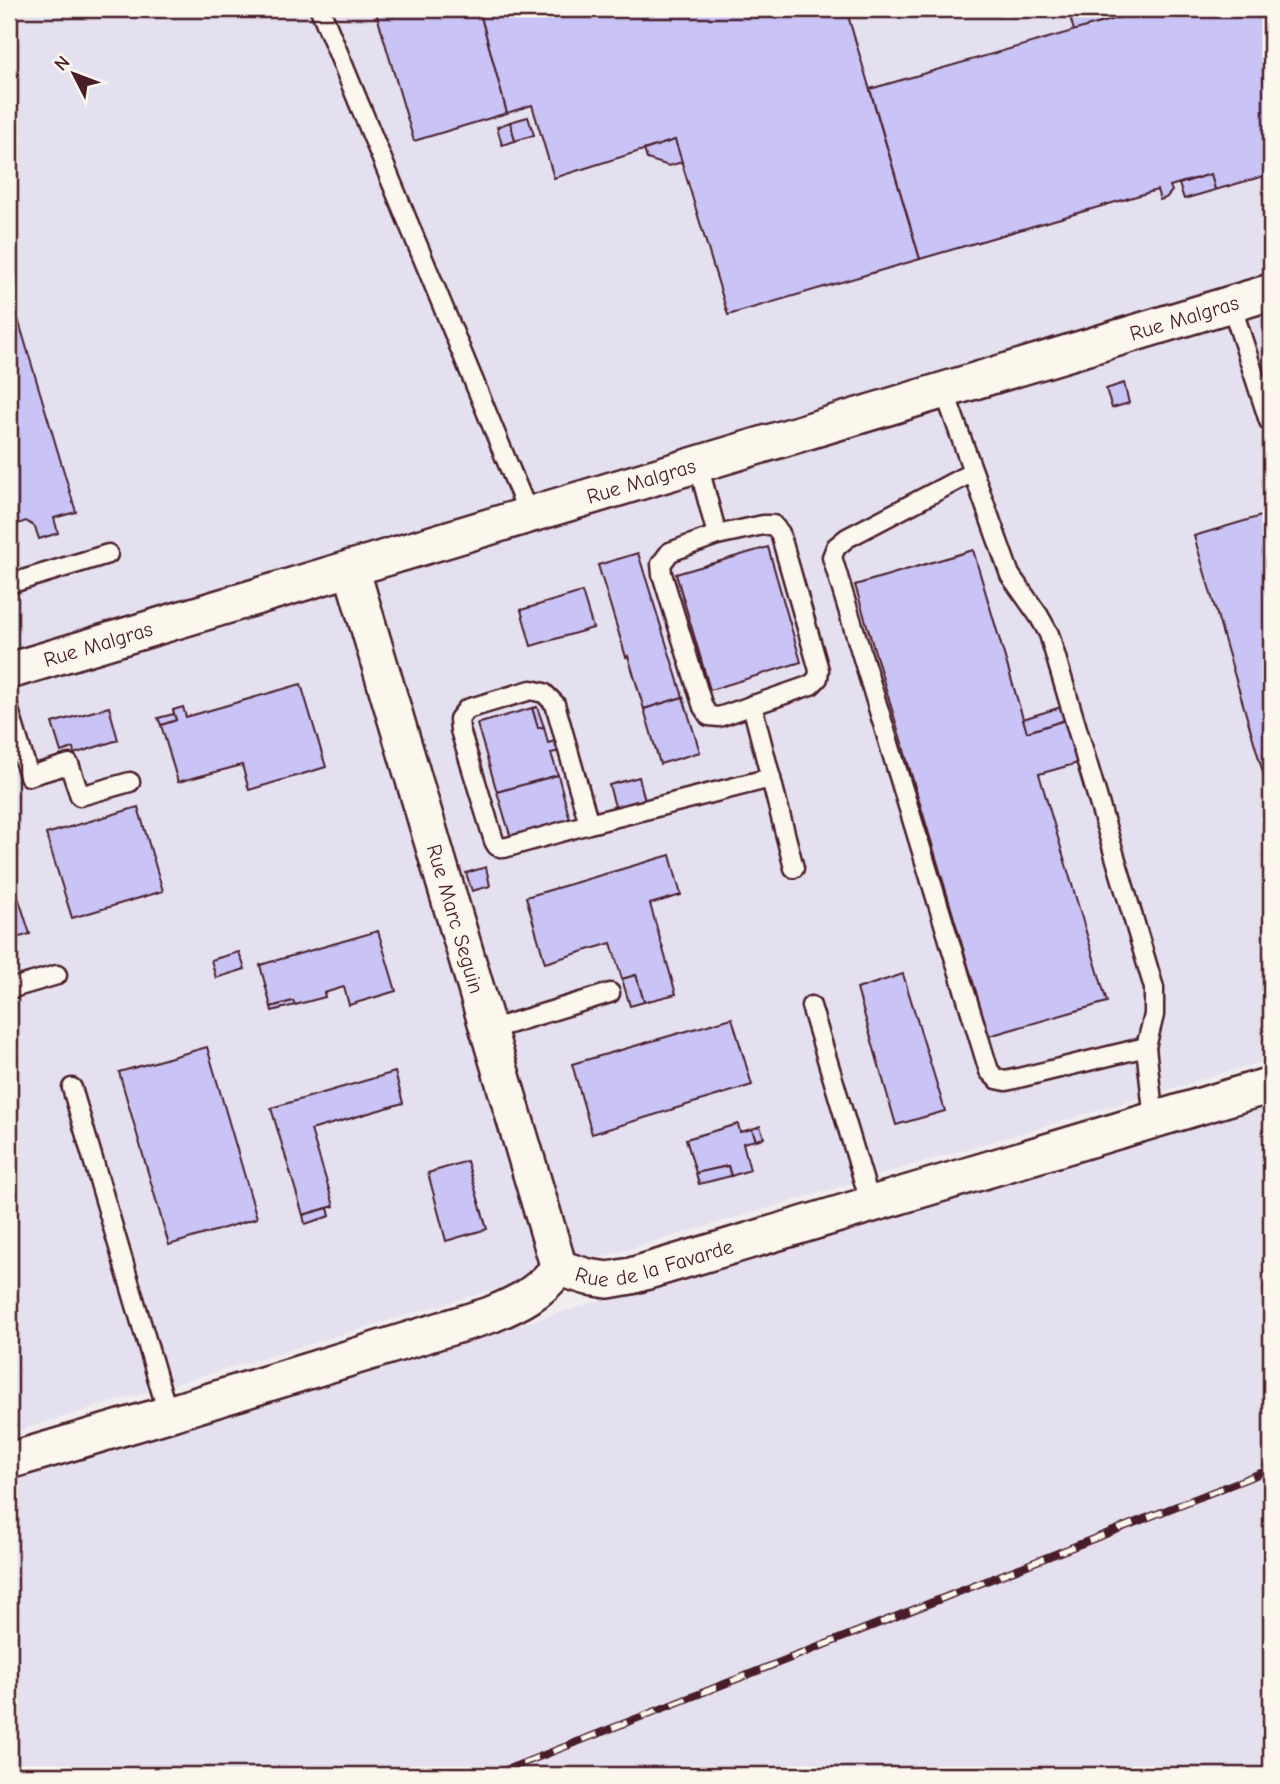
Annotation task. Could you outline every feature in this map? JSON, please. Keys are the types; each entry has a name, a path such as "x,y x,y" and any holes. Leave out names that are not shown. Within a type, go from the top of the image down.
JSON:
{"street":[{"name":"Rue Malgras","path":"9,671 1271,292"},
{"name":"Rue Marc Seguin","path":"351,568 559,1268"},
{"name":"Rue de la Favarde","path":"9,1461 490,1315 524,1301 547,1283 559,1268 607,1280 631,1276 1271,1086"}],"lane":[{"path":"320,9 529,515"},
{"path":"1231,304 1269,421 1271,420"},
{"path":"944,390 1010,575 1049,634 1154,988 1154,1014 1146,1047 1156,1120"},
{"path":"698,464 717,535"},
{"path":"973,472 847,538 836,547 832,557 989,1071 996,1079 1006,1082 1146,1047"},
{"path":"764,525 773,525 780,533 819,670 818,678 811,685 719,716 709,716 703,706 661,564 670,552 717,535 764,525"},
{"path":"9,584 108,554"},
{"path":"589,824 555,704 544,694 531,690 467,709 459,719 460,730 494,841 497,846 504,848 771,778"},
{"path":"752,705 793,868"},
{"path":"9,710 29,776 69,764 80,796 130,782"},
{"path":"9,989 57,975"},
{"path":"489,1030 610,993"},
{"path":"811,1006 871,1205"},
{"path":"72,1088 168,1414"}],"shaded area":[{"path":"9,9 1271,9 1271,1059 9,1433"},
{"path":"1271,1102 1271,1775 9,1775 9,1476"}],"building":[{"path":"375,9 479,9 507,113 414,141"},
{"path":"479,9 846,9 920,259 728,315 675,140 554,178 532,105 507,113"},
{"path":"1068,9 1149,9 1074,31"},
{"path":"1149,9 1271,9 1271,174 1215,190 1211,174 1170,186 1172,191 1160,200 1157,190 920,259 870,89"},
{"path":"528,117 534,135 515,141 510,122"},
{"path":"510,122 515,141 502,145 497,127"},
{"path":"675,140 682,162 669,166 647,159 644,150"},
{"path":"1211,174 1215,190 1184,199 1179,184"},
{"path":"9,289 76,512 54,518 58,533 39,539 35,527 26,521 9,527"},
{"path":"1124,383 1129,403 1112,408 1106,389"},
{"path":"1271,513 1271,800 1194,536"},
{"path":"768,547 801,662 710,690 676,574"},
{"path":"973,550 1027,732 1065,720 1078,763 1039,774 1107,1002 989,1036 855,585"},
{"path":"638,553 683,697 644,709 598,565"},
{"path":"582,592 593,628 531,646 521,610"},
{"path":"301,684 326,767 249,790 242,765 178,782 161,725 176,720 173,710 183,707 186,717"},
{"path":"683,697 700,752 660,764 644,709"},
{"path":"109,707 118,740 74,754 73,748 61,752 52,723"},
{"path":"537,707 544,727 538,728 532,708"},
{"path":"1061,707 1065,720 1027,732 1023,719"},
{"path":"532,708 538,728 544,727 548,743 558,740 561,751 551,753 558,775 497,792 477,724"},
{"path":"174,714 176,720 161,725 158,718"},
{"path":"558,775 570,820 511,838 497,792"},
{"path":"639,777 645,801 616,810 609,785"},
{"path":"138,807 163,891 72,918 46,834"},
{"path":"670,855 681,895 650,904 676,994 644,1002 636,975 622,979 611,943 545,963 526,897"},
{"path":"486,867 490,886 472,891 466,873"},
{"path":"9,868 30,934 9,940"},
{"path":"378,931 396,991 349,1005 344,987 324,993 325,997 295,1005 293,1001 271,1007 260,965"},
{"path":"239,952 245,969 216,978 211,960"},
{"path":"903,974 945,1111 896,1125 857,989"},
{"path":"636,975 644,1002 630,1006 622,979"},
{"path":"293,1001 295,1005 272,1011 271,1007"},
{"path":"732,1018 752,1085 592,1134 572,1064"},
{"path":"207,1047 257,1218 169,1245 119,1072"},
{"path":"395,1072 403,1103 311,1130 334,1206 303,1215 271,1108"},
{"path":"738,1124 740,1132 752,1129 756,1140 743,1143 750,1170 731,1176 728,1166 696,1173 686,1139"},
{"path":"760,1126 764,1138 756,1140 752,1129"},
{"path":"467,1161 487,1229 446,1241 428,1173"},
{"path":"728,1166 731,1176 699,1184 696,1173"},
{"path":"328,1208 330,1216 305,1224 303,1215"}],"railway":[{"path":"493,1775 1271,1469"}]}
